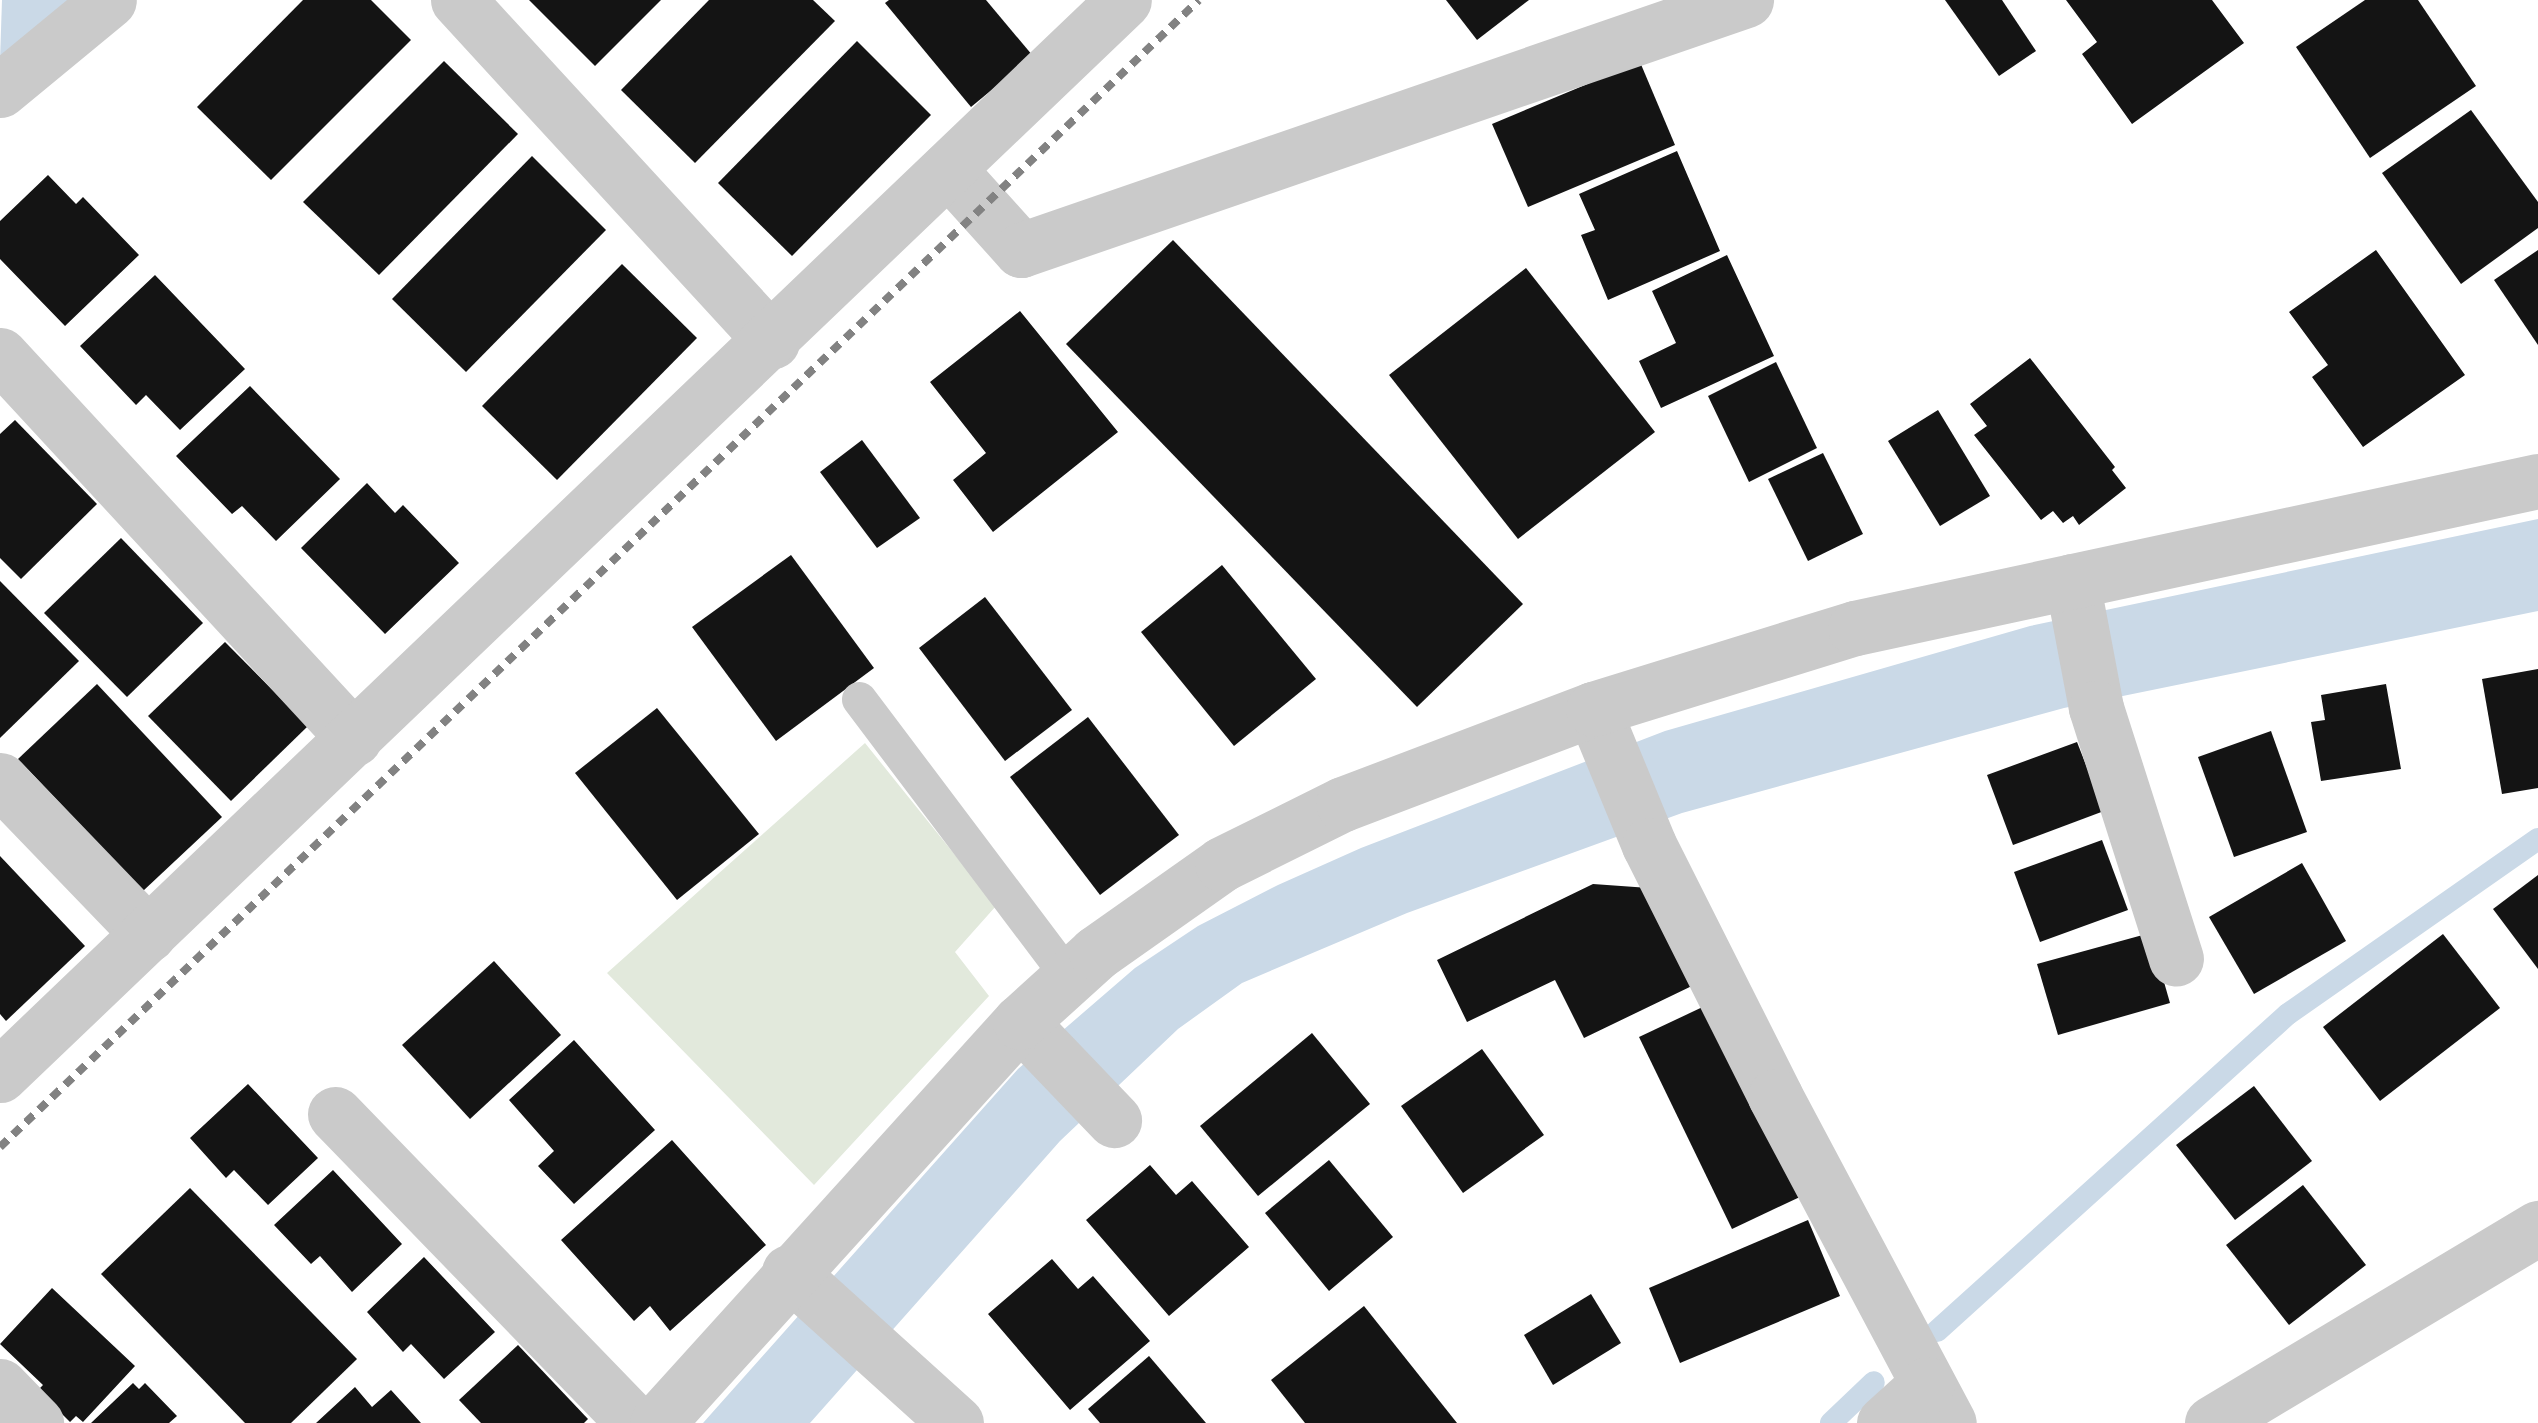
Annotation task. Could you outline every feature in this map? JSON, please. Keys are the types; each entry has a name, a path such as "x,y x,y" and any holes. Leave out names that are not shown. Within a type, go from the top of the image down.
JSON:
{"street":[{"path":"0,90 109,0"},
{"path":"458,0 772,340"},
{"path":"0,1075 1124,0"},
{"path":"948,170 1021,250 1746,0"},
{"path":"6,372 354,738"},
{"path":"657,1423 798,1280 1029,1032 1069,978 1096,953 1222,864 1343,804 1601,727 1856,628 2074,595 2538,481"},
{"path":"2074,595 2096,708 2176,959"},
{"path":"1601,727 1644,833 1775,1096 1938,1404 1884,1423"},
{"path":"0,780 148,934"},
{"path":"1029,1032 1108,1114"},
{"path":"335,1114 634,1423"},
{"path":"2212,1423 2538,1228"},
{"path":"798,1280 956,1423"},
{"path":"0,1386 36,1423"}],"lane":[{"path":"859,700 1069,978"}],"shaded area":[{"path":"865,743 996,906 955,952 989,996 814,1185 607,973"}],"water":[{"path":"2,0 77,0 0,60"},
{"path":"2538,519 2538,611 2064,708 1682,813 1407,913 1242,983 1178,1029 1060,1141 810,1423 703,1423 1018,1069 1135,968 1198,926 1278,885 1361,848 1665,731 2030,626"}],"building":[{"path":"303,0 371,0 411,40 271,180 197,107"},
{"path":"529,0 661,0 595,66"},
{"path":"709,0 813,0 835,21 695,163 621,90"},
{"path":"986,0 1033,56 971,107 885,3"},
{"path":"1446,0 1529,0 1477,40"},
{"path":"1945,0 2002,0 2036,51 1999,76"},
{"path":"2066,0 2212,0 2244,43 2132,124 2082,54 2097,42"},
{"path":"2365,0 2418,0 2476,86 2370,158 2296,47"},
{"path":"857,41 931,115 792,256 718,183"},
{"path":"444,61 518,134 379,275 303,202"},
{"path":"1640,62 1675,145 1528,207 1492,124"},
{"path":"2471,110 2538,202 2538,228 2461,284 2382,173"},
{"path":"1677,151 1720,251 1608,300 1581,235 1595,230 1579,194"},
{"path":"532,156 606,230 466,372 392,299"},
{"path":"48,175 76,204 83,197 139,255 65,326 0,259 0,221"},
{"path":"1173,240 1523,604 1417,707 1066,344"},
{"path":"2376,250 2465,375 2363,447 2312,377 2328,365 2289,312"},
{"path":"2538,250 2538,345 2494,280"},
{"path":"1727,255 1774,356 1661,408 1639,361 1676,343 1652,291"},
{"path":"622,264 697,338 557,480 482,406"},
{"path":"1526,268 1655,432 1518,539 1389,375"},
{"path":"155,275 245,369 180,430 146,395 136,405 80,346"},
{"path":"1020,311 1118,432 993,532 953,480 986,453 930,382"},
{"path":"2030,358 2115,467 2112,470 2126,488 2079,525 2073,516 2063,523 2053,511 2041,520 1974,435 1987,426 1970,404"},
{"path":"1776,362 1817,448 1749,482 1708,396"},
{"path":"250,386 340,479 276,541 242,506 232,514 176,456"},
{"path":"1938,410 1990,496 1940,526 1888,441"},
{"path":"15,420 97,504 21,579 0,558 0,434"},
{"path":"862,440 920,518 877,548 820,472"},
{"path":"1823,453 1863,534 1808,561 1768,479"},
{"path":"367,483 395,513 403,505 459,563 385,634 301,548"},
{"path":"121,538 203,623 127,697 44,613"},
{"path":"791,555 874,668 776,741 692,627"},
{"path":"1222,565 1316,679 1234,746 1141,632"},
{"path":"0,581 79,661 0,738"},
{"path":"985,597 1072,710 1005,761 919,648"},
{"path":"225,642 308,726 231,801 148,716"},
{"path":"2538,669 2538,788 2502,794 2482,679"},
{"path":"97,684 222,817 143,891 18,759"},
{"path":"2386,684 2401,769 2321,781 2311,722 2325,720 2321,695"},
{"path":"657,708 759,834 677,900 575,773"},
{"path":"1088,717 1179,835 1100,895 1010,777"},
{"path":"2271,731 2307,832 2234,857 2198,757"},
{"path":"2077,742 2104,811 2013,845 1987,775"},
{"path":"2102,840 2128,910 2040,942 2014,872"},
{"path":"0,856 85,946 6,1021 0,1014"},
{"path":"2302,863 2346,941 2254,994 2209,917"},
{"path":"2538,875 2538,969 2493,909"},
{"path":"1593,884 1649,888 1696,984 1584,1038 1555,980 1467,1022 1437,960"},
{"path":"2150,933 2170,1003 2058,1035 2037,964"},
{"path":"2443,934 2500,1008 2380,1101 2323,1027"},
{"path":"494,961 561,1035 470,1119 402,1045"},
{"path":"1709,1004 1802,1196 1732,1229 1639,1037"},
{"path":"1312,1033 1370,1104 1258,1196 1200,1126"},
{"path":"574,1040 655,1130 574,1204 538,1166 554,1151 509,1100"},
{"path":"1482,1049 1544,1135 1463,1193 1401,1106"},
{"path":"248,1084 318,1158 268,1205 234,1170 226,1178 190,1138"},
{"path":"2254,1086 2312,1161 2235,1220 2176,1145"},
{"path":"672,1140 766,1245 670,1331 650,1306 634,1321 561,1240"},
{"path":"1329,1160 1393,1237 1329,1291 1265,1213"},
{"path":"1150,1165 1176,1195 1192,1181 1249,1247 1169,1316 1086,1220"},
{"path":"333,1170 402,1244 352,1292 320,1256 311,1264 274,1225"},
{"path":"2303,1185 2366,1265 2289,1325 2226,1245"},
{"path":"190,1188 357,1359 291,1423 245,1423 101,1274"},
{"path":"1808,1220 1840,1296 1680,1363 1649,1288"},
{"path":"424,1257 495,1332 444,1379 411,1344 403,1352 367,1312"},
{"path":"1052,1259 1078,1289 1093,1276 1150,1341 1070,1410 988,1314"},
{"path":"52,1288 135,1366 83,1422 76,1416 70,1422 38,1390 43,1385 0,1344"},
{"path":"1591,1294 1621,1343 1553,1385 1524,1335"},
{"path":"1364,1306 1457,1423 1305,1423 1271,1380"},
{"path":"518,1345 588,1419 584,1423 481,1423 459,1400"},
{"path":"1149,1356 1206,1423 1100,1423 1088,1409"},
{"path":"133,1383 139,1389 145,1383 177,1416 169,1423 91,1423"},
{"path":"355,1387 372,1407 391,1390 421,1423 316,1423"}],"waterway":[{"path":"1937,1331 2288,1014 2538,839"},
{"path":"1831,1423 1874,1382"}],"railway":[{"path":"0,1147 1199,0"}]}
